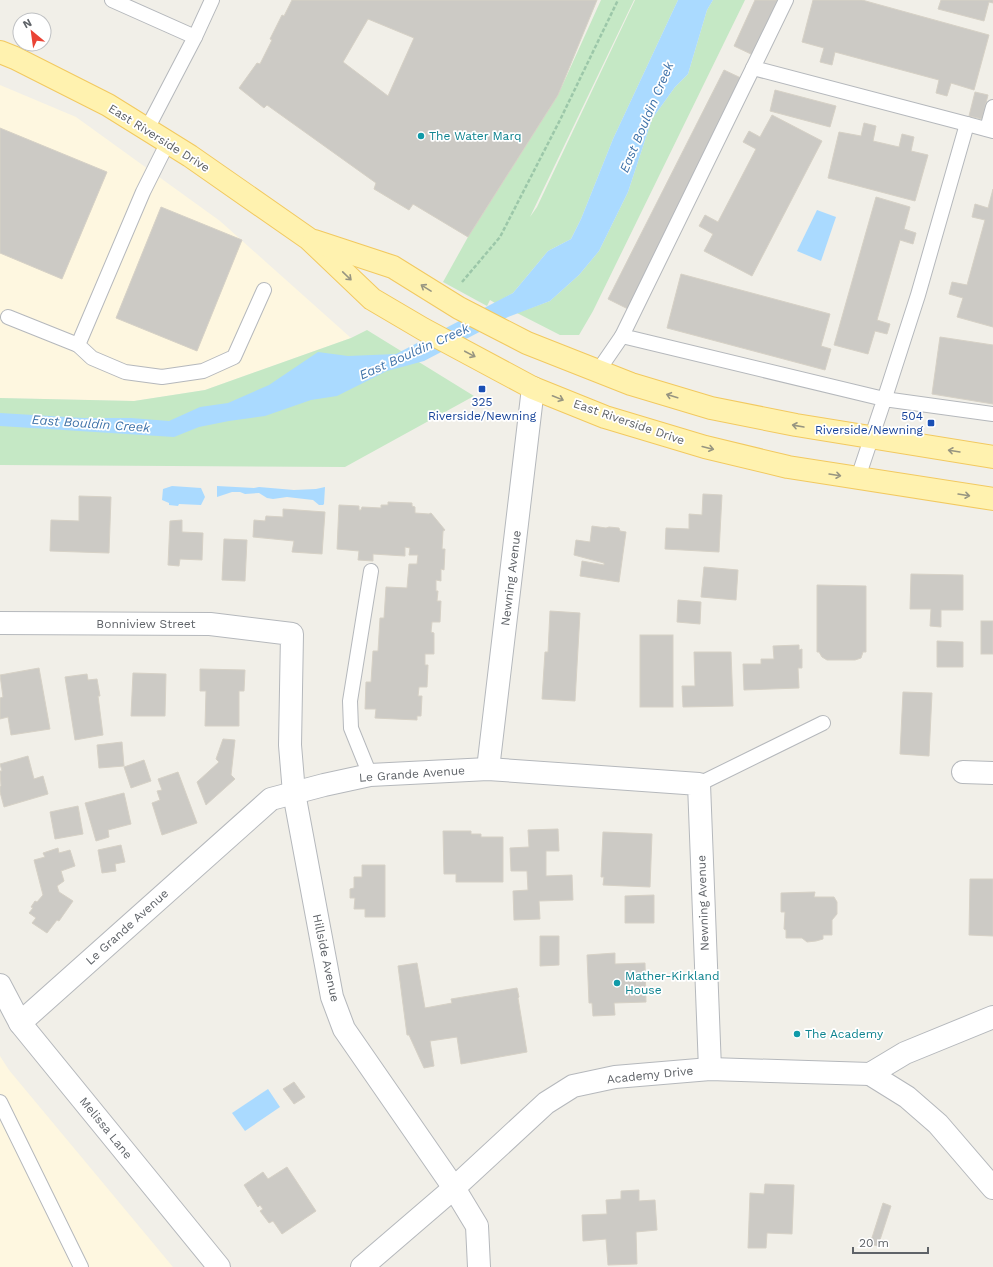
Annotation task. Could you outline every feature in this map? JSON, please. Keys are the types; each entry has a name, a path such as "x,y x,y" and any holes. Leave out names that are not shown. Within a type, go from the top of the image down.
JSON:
{"main road":[{"name":"East Riverside Drive","path":"0,52 15,58 108,105 168,142 309,239 372,300 533,388 605,417 705,448 788,467 993,499"},
{"name":"East Riverside Drive","path":"309,239 393,267 453,304 527,343 631,384 711,408 796,425 993,457"}],"street":[{"name":"Newning Avenue","path":"488,769 533,388"},
{"name":"Bonniview Street","path":"0,623 210,624 292,634"},
{"name":"Hillside Avenue","path":"292,634 290,745 294,793 332,997 344,1029 454,1188 477,1226 479,1267"},
{"name":"Le Grande Avenue","path":"20,1023 271,799 370,775 488,769 699,784"},
{"path":"963,772 993,773"},
{"name":"Newning Avenue","path":"699,784 710,1069"},
{"name":"Melissa Lane","path":"0,985 20,1023 219,1267"},
{"path":"993,1017 905,1053 870,1074 907,1097 938,1124 993,1188"},
{"name":"Academy Drive","path":"362,1267 454,1188 546,1103 573,1086 615,1077 710,1069 870,1074"}],"lane":[{"path":"112,0 195,37"},
{"path":"147,129 195,37 212,0"},
{"path":"598,371 622,336 786,0"},
{"path":"753,68 990,130 993,107"},
{"path":"858,478 918,295 967,124"},
{"path":"78,345 143,192 168,142"},
{"path":"8,317 78,345 92,358 125,372 162,378 203,371 234,357 264,290"},
{"path":"622,336 884,399 993,414"},
{"path":"370,775 351,728 350,701 371,571"},
{"path":"699,784 823,723"},
{"path":"0,1102 81,1267"}],"path":[{"path":"453,304 500,236 560,120 618,0"}],"shaded area":[{"path":"0,85 76,117 220,221 351,338 205,390 134,401 0,398"},
{"path":"0,1056 9,1070 173,1267 0,1267"}],"green space":[{"path":"601,0 634,0 530,217 537,207 635,0 678,0 613,139 581,219 571,239 548,251 513,293 495,303 490,300 487,306 443,282 468,237 558,95"},
{"path":"713,0 745,0 593,311 579,335 560,335 517,313 550,301 579,275 599,251 628,192 652,119 675,87 688,74 707,10"},
{"path":"367,330 474,396 345,467 0,465 0,398 134,401 205,390 351,338"}],"water":[{"name":"East Bouldin Creek","path":"678,0 713,0 707,10 688,74 675,87 652,119 628,192 599,251 579,275 550,301 508,317 424,361 387,371 337,396 311,400 265,416 199,427 174,437 0,426 0,413 169,421 200,407 228,403 269,385 318,352 348,356 396,354 513,293 548,251 571,239 581,219 613,139"},
{"path":"817,210 836,217 821,261 797,251"},
{"path":"172,486 201,488 205,497 201,505 169,505 169,503 162,500 163,489"},
{"path":"217,486 294,490 325,487 324,504 319,505 313,500 287,497 273,499 267,498 259,493 245,494 240,492 232,492 217,497"},
{"path":"268,1089 280,1107 245,1131 232,1113"}],"building":[{"name":"The Water Marq","path":"292,0 597,0 558,95 468,237 413,204 409,210 374,189 376,183 267,105 264,108 239,88 257,63 260,64 282,15 284,16","holes":["368,19 414,38 388,96 343,62"]},
{"path":"755,0 778,0 753,55 734,46"},
{"path":"813,0 862,0 989,35 974,90 951,83 947,96 936,93 939,80 835,52 832,65 820,62 824,48 802,42"},
{"path":"941,0 993,0 993,3 989,2 984,21 938,9"},
{"path":"724,70 743,79 628,309 608,299"},
{"path":"775,90 836,106 830,127 770,111"},
{"path":"975,92 988,95 982,119 969,116"},
{"path":"772,115 822,141 752,276 704,251 713,234 699,226 705,215 718,222 756,149 743,142 749,131 760,137"},
{"path":"864,123 876,126 873,141 899,147 902,134 914,137 911,151 928,155 915,201 828,178 839,132 861,136"},
{"path":"0,128 107,172 62,279 0,253"},
{"path":"993,189 993,327 957,317 963,298 949,294 952,282 967,285 985,220 972,217 975,204 988,208"},
{"path":"876,197 910,207 904,229 916,233 913,244 900,240 877,320 890,324 887,334 875,331 868,354 834,345"},
{"path":"161,207 242,240 197,351 116,318"},
{"path":"681,274 830,314 821,346 831,349 825,370 667,328"},
{"path":"940,337 993,345 993,404 932,394"},
{"path":"703,494 722,495 719,552 665,549 666,528 689,529 689,514 702,515"},
{"path":"79,496 111,497 109,553 50,551 51,520 79,521"},
{"path":"388,502 412,503 412,506 415,507 415,513 431,513 445,530 443,531 442,549 445,549 444,570 441,569 441,581 436,580 436,591 438,591 437,601 441,601 440,622 432,622 431,632 434,633 434,654 425,654 425,665 428,665 427,687 419,687 418,696 422,696 421,716 417,716 417,720 375,718 376,709 365,709 366,682 371,682 373,651 378,651 380,618 384,618 386,587 407,588 409,564 417,564 418,555 409,555 410,548 405,547 405,556 373,554 373,561 358,560 359,551 337,549 339,505 359,506 359,510 361,510 362,507 381,508 381,505 388,505"},
{"path":"283,509 325,512 322,554 292,552 294,541 253,537 254,520 265,521 266,516 283,517"},
{"path":"182,520 182,532 203,533 202,560 180,559 179,566 168,565 170,521"},
{"path":"592,526 619,528 620,531 626,532 619,582 580,576 582,561 604,565 604,563 574,555 576,540 590,542"},
{"path":"224,539 247,540 245,581 222,580"},
{"path":"704,567 738,570 736,600 701,597"},
{"path":"911,574 963,575 963,610 941,610 941,627 930,626 931,609 910,609"},
{"path":"817,585 866,586 866,652 863,652 861,658 855,660 827,660 822,657 819,652 817,652"},
{"path":"678,600 701,602 700,624 677,622"},
{"path":"550,611 580,613 575,701 542,699 545,652 548,652"},
{"path":"981,621 993,621 993,654 981,654"},
{"path":"640,635 673,635 673,707 640,707"},
{"path":"937,641 963,642 963,667 937,667"},
{"path":"799,645 799,650 802,649 802,668 798,668 799,688 744,690 743,664 761,664 761,659 774,659 773,646"},
{"path":"694,652 731,652 733,706 683,707 682,686 695,686"},
{"path":"39,668 50,729 11,735 8,717 0,719 0,698 3,697 0,675"},
{"path":"200,669 245,670 244,691 239,691 239,726 205,726 206,691 200,691"},
{"path":"133,673 166,674 165,716 131,716"},
{"path":"87,674 88,680 97,679 103,735 75,740 65,677"},
{"path":"903,692 932,693 929,756 900,754"},
{"path":"223,739 235,740 231,775 235,779 206,805 197,782 219,762 216,759"},
{"path":"122,742 124,766 99,768 97,745"},
{"path":"28,756 34,779 43,776 48,794 4,807 0,792 0,771 2,771 0,764"},
{"path":"144,760 151,781 131,788 124,767"},
{"path":"178,772 197,823 162,835 152,803 160,800 157,791 162,790 158,779"},
{"path":"124,793 131,824 108,830 109,837 96,841 85,803"},
{"path":"78,806 83,834 55,839 50,812"},
{"path":"558,829 559,851 546,851 546,876 572,875 573,900 539,901 540,919 514,920 513,891 528,890 527,871 511,871 510,848 529,847 528,830"},
{"path":"443,831 471,831 471,834 481,834 481,837 503,837 503,882 456,882 456,874 444,874"},
{"path":"603,832 652,834 650,887 603,885 604,877 601,877"},
{"path":"121,845 125,862 115,864 116,871 102,873 98,850"},
{"path":"58,848 59,853 70,850 75,866 61,871 64,881 57,886 59,892 73,901 59,921 57,920 47,933 32,923 36,918 29,913 33,908 31,907 35,901 37,902 43,895 34,860 45,857 43,853"},
{"path":"362,865 385,865 385,917 365,917 365,909 354,909 355,898 350,898 350,889 354,888 354,877 362,877"},
{"path":"970,879 993,879 993,936 969,935"},
{"path":"815,892 814,897 834,897 837,902 837,914 832,920 832,935 823,935 823,939 807,942 802,938 786,938 786,930 784,929 785,912 781,912 781,893"},
{"path":"654,895 654,923 625,923 625,896"},
{"path":"540,936 559,936 559,965 540,966"},
{"name":"Mather-Kirkland House","path":"615,953 615,964 645,963 646,1002 614,1003 615,1015 593,1016 592,1003 589,1003 587,955"},
{"path":"417,963 425,1008 452,1003 451,999 517,988 527,1052 461,1064 457,1037 430,1041 434,1066 424,1068 409,1035 407,1035 398,966"},
{"path":"294,1082 305,1097 294,1104 283,1089"},
{"path":"287,1167 316,1211 282,1234 273,1221 269,1223 260,1211 263,1209 260,1205 258,1207 244,1185 263,1172 268,1179"},
{"path":"765,1184 794,1185 792,1234 767,1233 766,1248 748,1248 750,1193 764,1194"},
{"path":"639,1190 639,1201 655,1200 657,1230 636,1232 637,1264 608,1265 606,1239 583,1241 582,1215 607,1214 606,1200 621,1199 621,1191"},
{"path":"883,1203 891,1206 878,1246 870,1244"}],"place":[{"name":"The Water Marq","path":"421,136"},
{"name":"325 Riverside/Newning","path":"482,389"},
{"name":"504 Riverside/Newning","path":"931,423"},
{"name":"Mather-Kirkland House","path":"617,983"},
{"name":"The Academy","path":"797,1034"}]}
